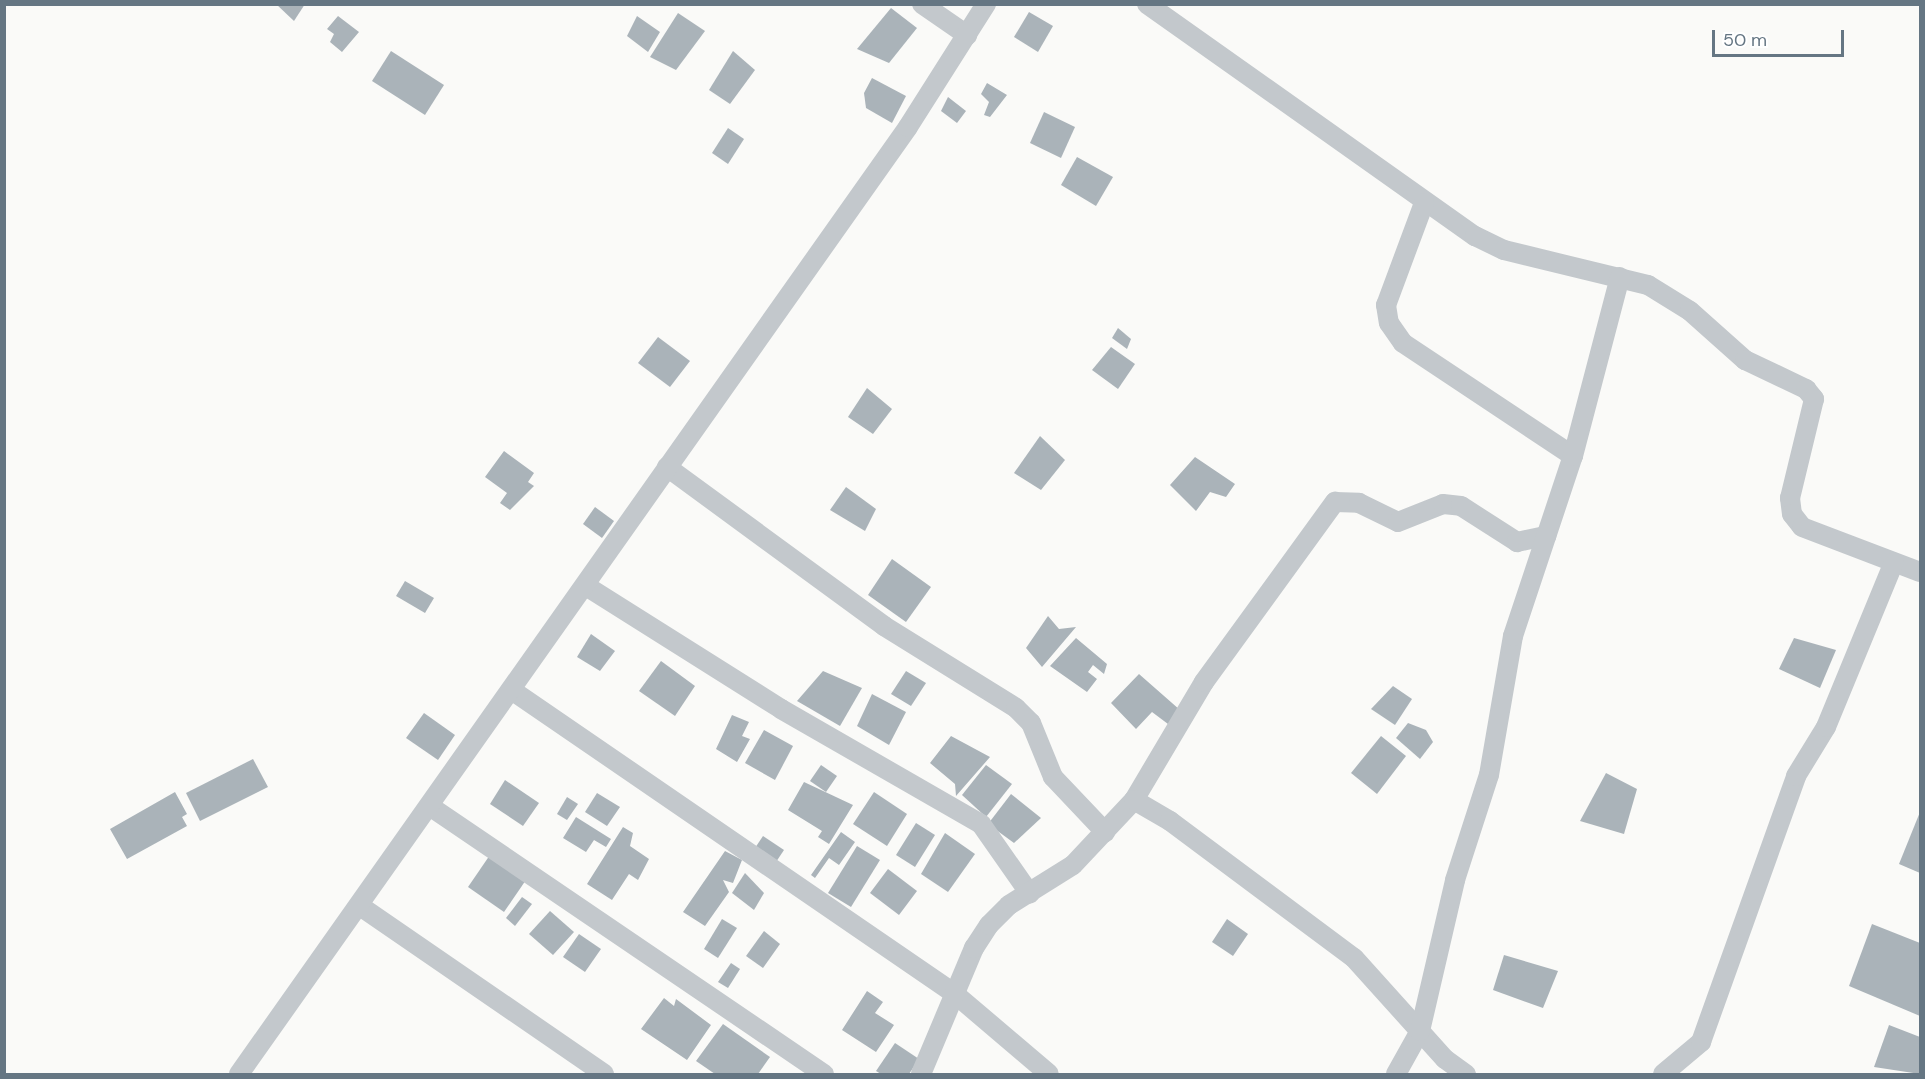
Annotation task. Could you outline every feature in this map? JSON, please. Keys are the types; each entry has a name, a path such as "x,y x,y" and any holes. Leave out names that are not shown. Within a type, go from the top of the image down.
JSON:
{"street":[{"path":"922,4 967,34"},
{"path":"239,1074 586,586 986,4"},
{"path":"1147,4 1424,203 1504,250 1620,277 1669,295 1745,360 1811,394 1790,498 1792,514 1802,527 1920,572"},
{"path":"1424,203 1386,305 1389,323 1403,342 1573,456"},
{"path":"1396,1074 1420,1031 1455,879 1489,775 1513,636 1573,456 1620,277"},
{"path":"667,467 884,626 1016,708 1031,723 1053,777 1105,832"},
{"path":"921,1074 954,994 990,925 1073,865 1134,800 1204,682 1335,502 1359,503 1398,522 1443,504 1461,506 1517,542 1546,536"},
{"path":"1663,1074 1701,1042 1796,776 1826,727 1894,562"},
{"path":"586,586 781,709 981,824 1030,894"},
{"path":"513,690 954,994 1049,1074"},
{"path":"1134,800 1179,827 1354,958 1420,1031 1466,1074"},
{"path":"431,807 824,1074"},
{"path":"360,906 604,1074"}],"building":[{"path":"276,4 305,4 294,21"},
{"path":"891,8 917,28 889,63 857,49"},
{"path":"1029,12 1053,26 1038,52 1014,37"},
{"path":"678,13 705,31 676,70 650,57"},
{"path":"338,16 359,32 342,52 330,42 334,34 327,29"},
{"path":"637,16 660,32 648,52 627,36"},
{"path":"391,51 444,85 425,115 372,81"},
{"path":"733,51 755,70 730,104 709,90"},
{"path":"872,78 906,96 892,123 866,108 864,93"},
{"path":"987,83 1007,95 990,117 984,115 989,102 981,94"},
{"path":"948,97 966,111 957,123 941,111"},
{"path":"1044,112 1075,127 1061,158 1030,143"},
{"path":"728,128 744,139 728,164 712,153"},
{"path":"1077,157 1113,177 1096,206 1061,185"},
{"path":"1118,328 1131,339 1127,349 1112,338"},
{"path":"658,337 690,361 670,387 638,363"},
{"path":"1111,347 1135,364 1118,389 1092,370"},
{"path":"867,388 892,409 873,434 848,417"},
{"path":"1040,436 1065,460 1041,490 1014,473"},
{"path":"504,451 534,473 528,482 534,486 510,510 500,503 507,493 485,477"},
{"path":"1195,457 1235,484 1226,497 1210,492 1196,511 1170,485"},
{"path":"846,487 876,509 865,531 830,510"},
{"path":"595,507 614,521 602,538 583,524"},
{"path":"892,559 931,587 906,622 868,595"},
{"path":"405,581 434,598 425,613 396,596"},
{"path":"1048,616 1059,629 1076,627 1042,667 1026,648"},
{"path":"591,634 615,651 600,671 577,657"},
{"path":"1076,638 1107,664 1104,674 1093,665 1088,672 1097,679 1087,692 1050,666"},
{"path":"1794,638 1836,650 1820,688 1779,669"},
{"path":"661,661 695,686 675,716 639,691"},
{"path":"823,671 862,688 840,726 797,701"},
{"path":"906,671 926,683 911,706 891,694"},
{"path":"1139,674 1180,710 1168,724 1152,712 1136,729 1111,703"},
{"path":"1393,686 1412,699 1395,725 1371,709"},
{"path":"872,694 906,712 889,745 857,726"},
{"path":"424,713 455,735 438,760 406,738"},
{"path":"732,715 749,722 742,736 750,739 737,762 716,749"},
{"path":"1408,723 1426,730 1433,742 1420,759 1396,738"},
{"path":"764,730 793,746 775,780 745,763"},
{"path":"951,736 990,757 956,796 955,784 930,763"},
{"path":"1381,736 1406,756 1377,794 1351,773"},
{"path":"253,759 268,787 200,821 186,793"},
{"path":"821,765 837,776 826,792 810,781"},
{"path":"986,765 1012,784 986,817 962,795"},
{"path":"1606,773 1637,789 1624,834 1580,821"},
{"path":"505,780 539,803 523,826 490,804"},
{"path":"804,782 853,805 829,844 818,837 822,831 788,810"},
{"path":"175,792 187,814 182,817 187,826 127,859 110,829"},
{"path":"874,792 907,814 887,846 853,824"},
{"path":"597,793 620,807 607,826 585,812"},
{"path":"1011,794 1041,818 1014,843 988,824"},
{"path":"567,797 578,804 567,820 557,814"},
{"path":"1920,812 1920,873 1899,864"},
{"path":"576,817 611,839 606,847 594,840 586,852 563,838"},
{"path":"916,823 935,835 915,867 896,855"},
{"path":"623,827 633,833 630,846 649,859 638,880 629,874 612,900 587,884"},
{"path":"841,832 855,842 839,865 829,858 815,878 811,875"},
{"path":"945,833 975,854 948,892 921,874"},
{"path":"763,836 784,850 776,862 755,848"},
{"path":"857,846 880,860 851,907 828,893"},
{"path":"725,851 742,860 733,883 723,880 729,892 705,926 683,912"},
{"path":"492,852 528,877 504,912 468,887"},
{"path":"888,869 917,891 899,915 870,893"},
{"path":"745,873 764,893 754,910 732,893"},
{"path":"522,897 532,904 515,926 506,918"},
{"path":"550,911 574,932 553,955 529,934"},
{"path":"722,919 737,928 718,958 704,949"},
{"path":"1227,919 1248,934 1233,956 1212,942"},
{"path":"1872,924 1920,943 1920,1016 1849,986"},
{"path":"764,931 780,944 763,968 746,956"},
{"path":"579,934 601,949 585,972 563,957"},
{"path":"1504,955 1558,971 1543,1008 1493,990"},
{"path":"731,963 740,969 728,988 718,982"},
{"path":"867,991 883,1002 875,1013 894,1025 876,1052 842,1030"},
{"path":"664,998 674,1006 676,999 711,1025 687,1060 641,1029"},
{"path":"723,1024 770,1057 758,1074 715,1074 696,1061"},
{"path":"1889,1025 1920,1037 1920,1074 1874,1067"},
{"path":"895,1043 919,1059 909,1074 881,1074 876,1071"}]}
